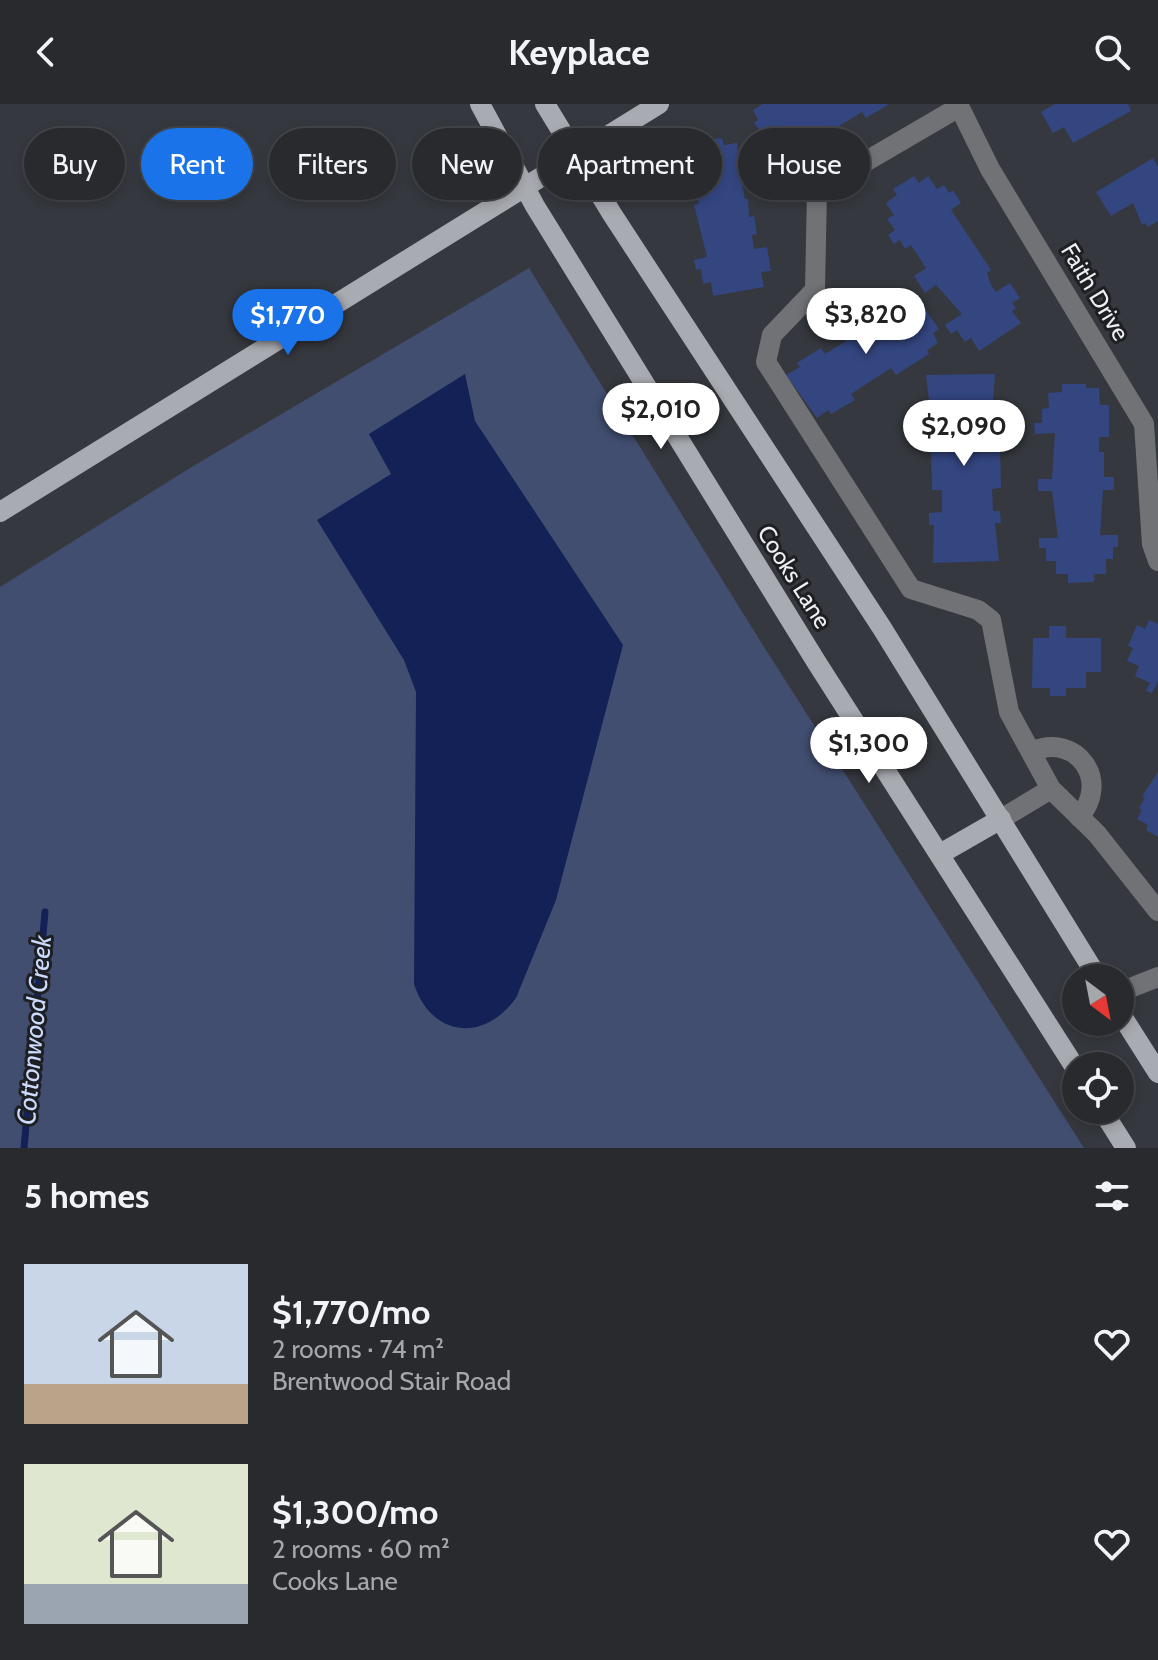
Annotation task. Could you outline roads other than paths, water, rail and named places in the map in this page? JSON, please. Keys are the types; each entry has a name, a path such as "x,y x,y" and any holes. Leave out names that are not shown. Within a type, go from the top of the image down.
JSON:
{"main road":[{"name":"Cooks Lane","path":"480,104 524,186 817,663 1065,1052"},
{"name":"Cooks Lane","path":"545,104 560,128"},
{"path":"620,128 659,104"},
{"path":"0,512 538,178"},
{"name":"Cooks Lane","path":"605,200 882,628 1089,964"},
{"path":"940,854 1001,819"},
{"path":"1134,1035 1158,1073"},
{"path":"1111,1124 1126,1148"}],"lane":[{"name":"Faith Drive","path":"959,106 990,169 1144,424 1152,544 1158,561"},
{"path":"959,106 817,190 815,290 772,335 766,362 911,589 978,610 991,620 1009,712 1051,789 1079,817 1158,911"},
{"path":"1033,751 1063,747 1088,766 1093,787 1091,798 1079,817"},
{"path":"1001,819 1051,789"},
{"path":"1134,986 1158,977"}],"water":[{"path":"465,374 475,421 623,645 556,900 516,998 489,1022 459,1028 445,1024 433,1015 422,1002 414,984 416,692 404,660 317,520 391,474 369,434"}],"waterway":[{"name":"Cottonwood Creek","path":"24,1148 45,912"}]}
